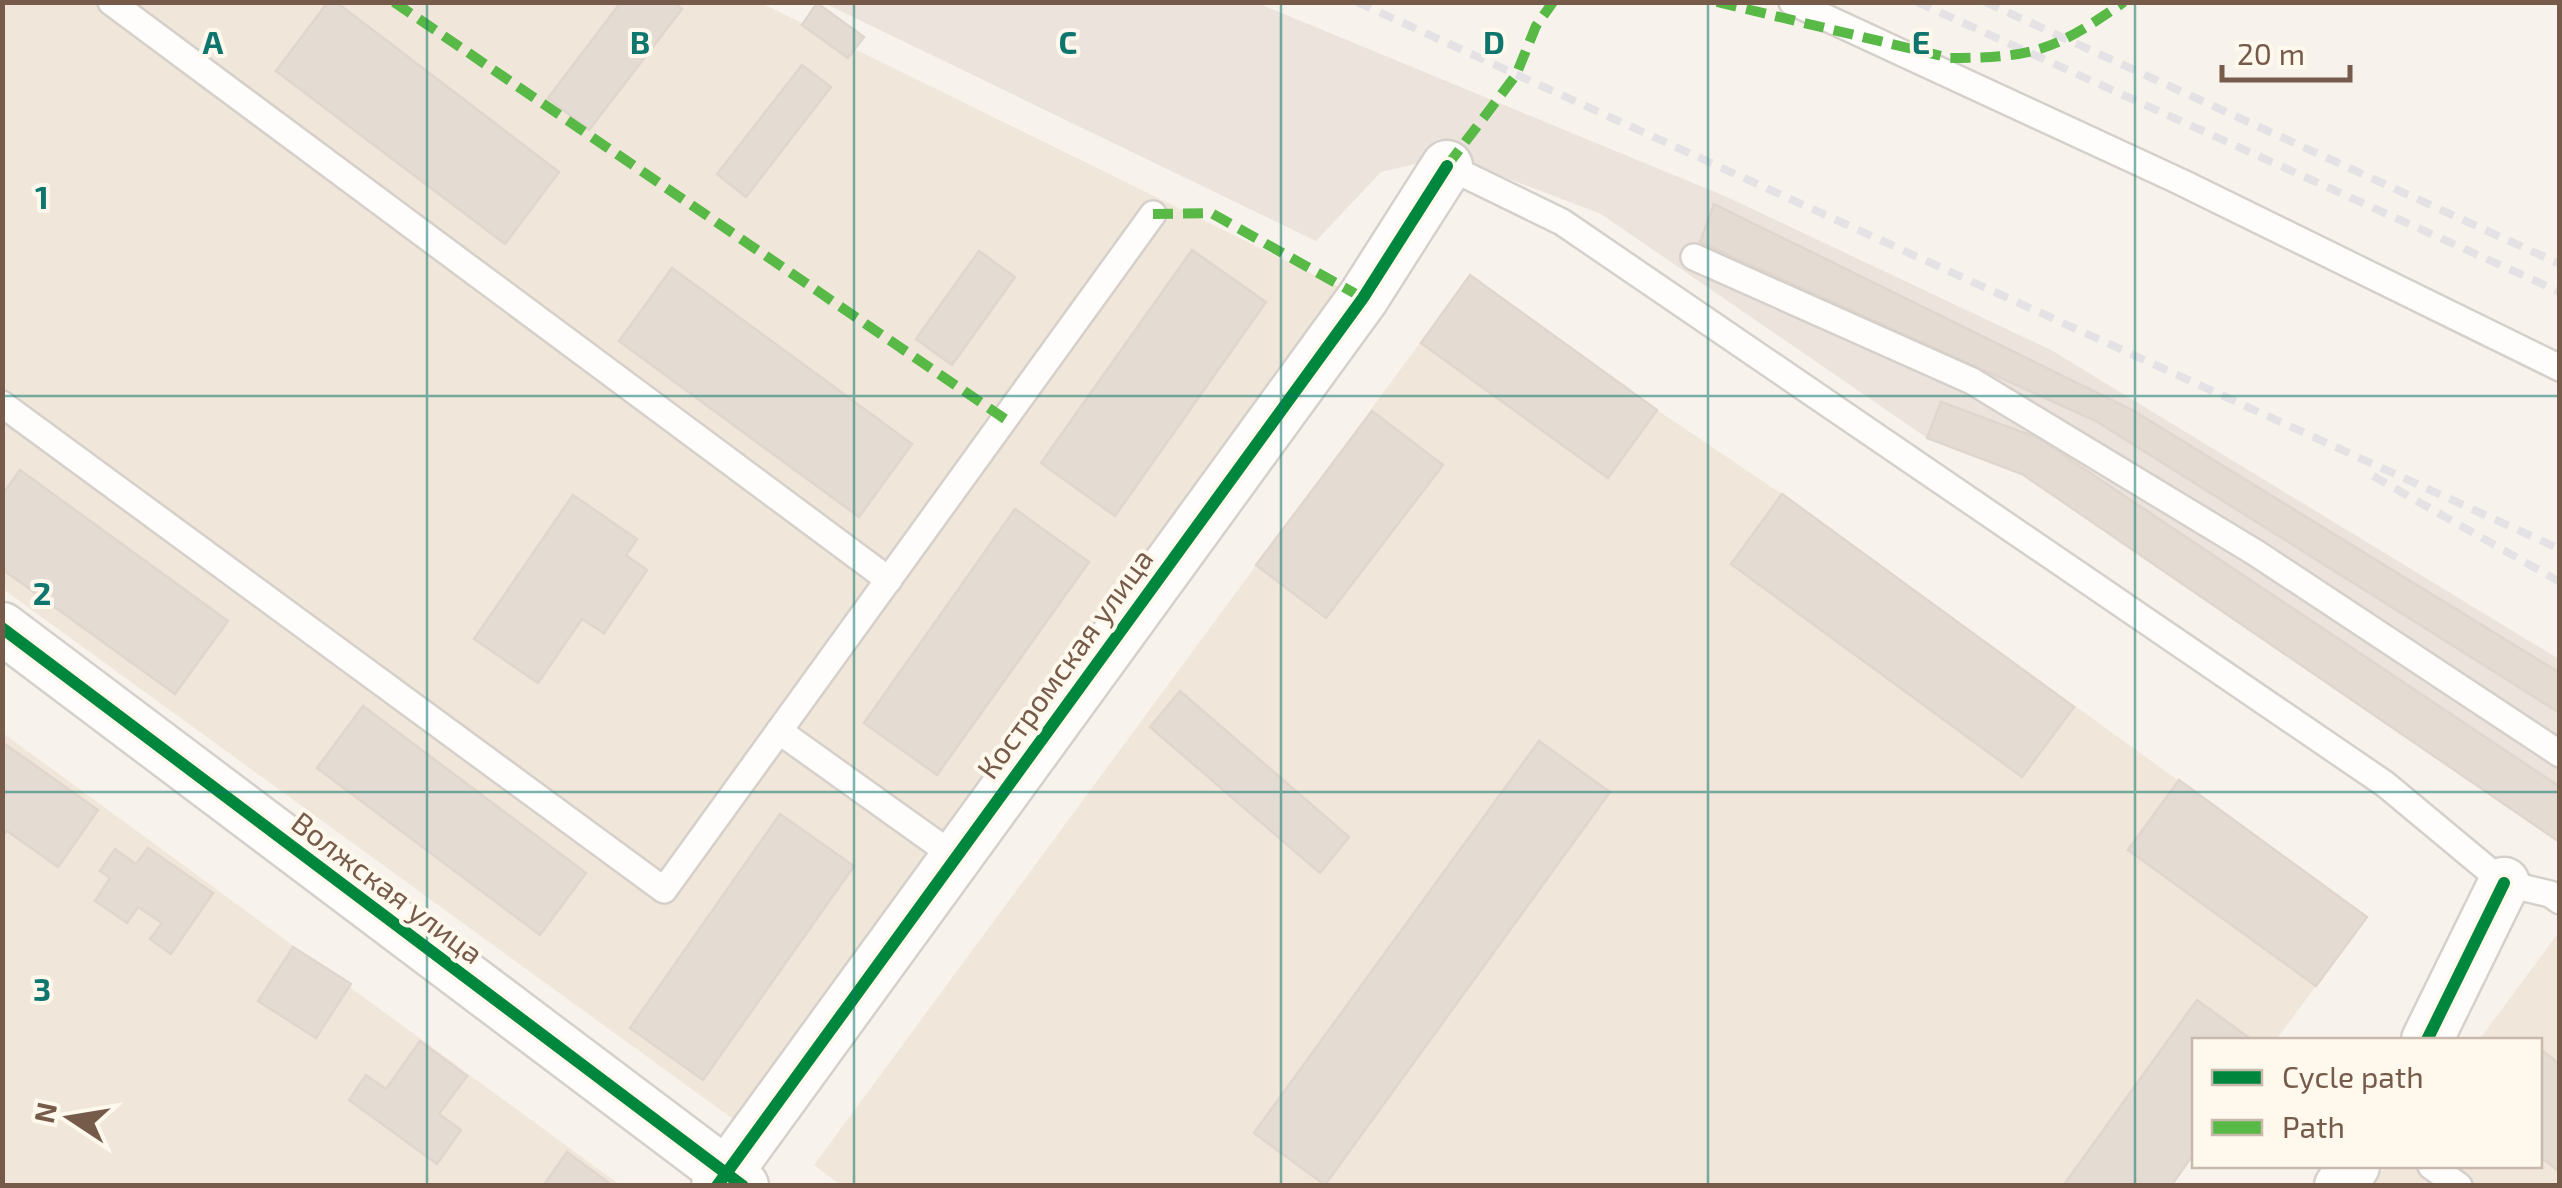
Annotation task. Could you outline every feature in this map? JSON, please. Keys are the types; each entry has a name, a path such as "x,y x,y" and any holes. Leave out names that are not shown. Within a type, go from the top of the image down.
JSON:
{"street":[{"name":"Костромская улица","path":"728,1181 954,856 1363,298 1446,166"},
{"name":"Волжская улица","path":"2,628 728,1181"},
{"path":"2428,1038 2543,892"}],"lane":[{"path":"111,2 889,580"},
{"path":"1792,2 2181,182 2560,368"},
{"path":"1446,166 1562,222 1951,490 2143,615 2543,892"},
{"path":"2,404 664,890 1153,214"},
{"path":"1694,257 1972,381 2256,553 2560,754"},
{"path":"779,731 954,856"},
{"path":"2434,1168 2459,1186"}],"shaded area":[{"path":"3,3 761,3 1339,287 737,1122 3,589"},
{"path":"824,3 1257,3 1727,197 2051,350 2559,659 2559,842 2022,474 1927,438 1601,214 1449,156 1381,172 1316,241"},
{"path":"1470,275 1657,410 1782,494 2367,917 2277,1038 2192,1038 2192,1156 2171,1185 842,1186 814,1165"},
{"path":"3,733 620,1185 3,1185"},
{"path":"2559,932 2559,1185 2371,1186 2384,1168 2542,1168 2542,1038 2480,1038"}],"building":[{"path":"328,2 336,2 559,172 505,244 276,71"},
{"path":"621,2 673,2 682,9 589,130 548,98"},
{"path":"817,3 864,37 848,58 802,25"},
{"path":"802,65 831,87 746,197 717,174"},
{"path":"1714,204 2134,411 2560,673 2560,713 2096,421 1700,242"},
{"path":"1192,250 1266,302 1115,516 1041,463"},
{"path":"979,251 1015,277 952,365 916,339"},
{"path":"672,268 912,444 859,517 619,341"},
{"path":"1470,275 1657,410 1608,478 1421,343"},
{"path":"1941,402 2038,438 2560,787 2558,841 2022,474 1927,438"},
{"path":"1372,411 1443,465 1326,618 1256,565"},
{"path":"20,470 228,621 175,694 2,569 2,495"},
{"path":"1782,494 2074,707 2022,777 1731,564"},
{"path":"573,495 637,539 626,555 647,570 604,633 582,619 538,683 474,639"},
{"path":"1015,509 1089,562 937,775 864,723"},
{"path":"1180,691 1349,837 1320,873 1150,727"},
{"path":"363,706 586,873 540,935 317,768"},
{"path":"1539,741 1610,792 1325,1185 1254,1133"},
{"path":"2,742 98,810 58,867 7,831 2,837"},
{"path":"2179,780 2367,917 2316,986 2128,850"},
{"path":"780,814 854,866 703,1080 630,1028"},
{"path":"148,848 213,893 171,954 150,939 162,923 138,907 127,923 95,901 110,878 100,871 115,849 136,864"},
{"path":"293,947 351,984 316,1038 258,1001"},
{"path":"2197,1000 2249,1038 2192,1038 2192,1156 2171,1186 2063,1186"},
{"path":"420,1041 467,1076 439,1114 461,1130 437,1164 349,1100 366,1075 386,1089"},
{"path":"2542,1050 2560,1064 2560,1172 2542,1158"},
{"path":"567,1152 613,1186 543,1186"}],"railway":[{"path":"1357,2 2560,549"},
{"path":"1917,2 2560,292"},
{"path":"1985,2 2560,264"},
{"path":"2373,476 2560,582"}],"marked path":[{"path":"394,2 1005,419"},
{"path":"1447,166 1516,75 1536,26 1553,2"},
{"path":"1717,2 1950,58 2003,56 2043,48 2080,31 2124,2"},
{"path":"1153,214 1211,213 1363,298"}],"cycle path":[{"path":"717,1186 1363,298 1447,166"},
{"path":"2,628 743,1186"},
{"path":"2428,1038 2504,883"}]}
